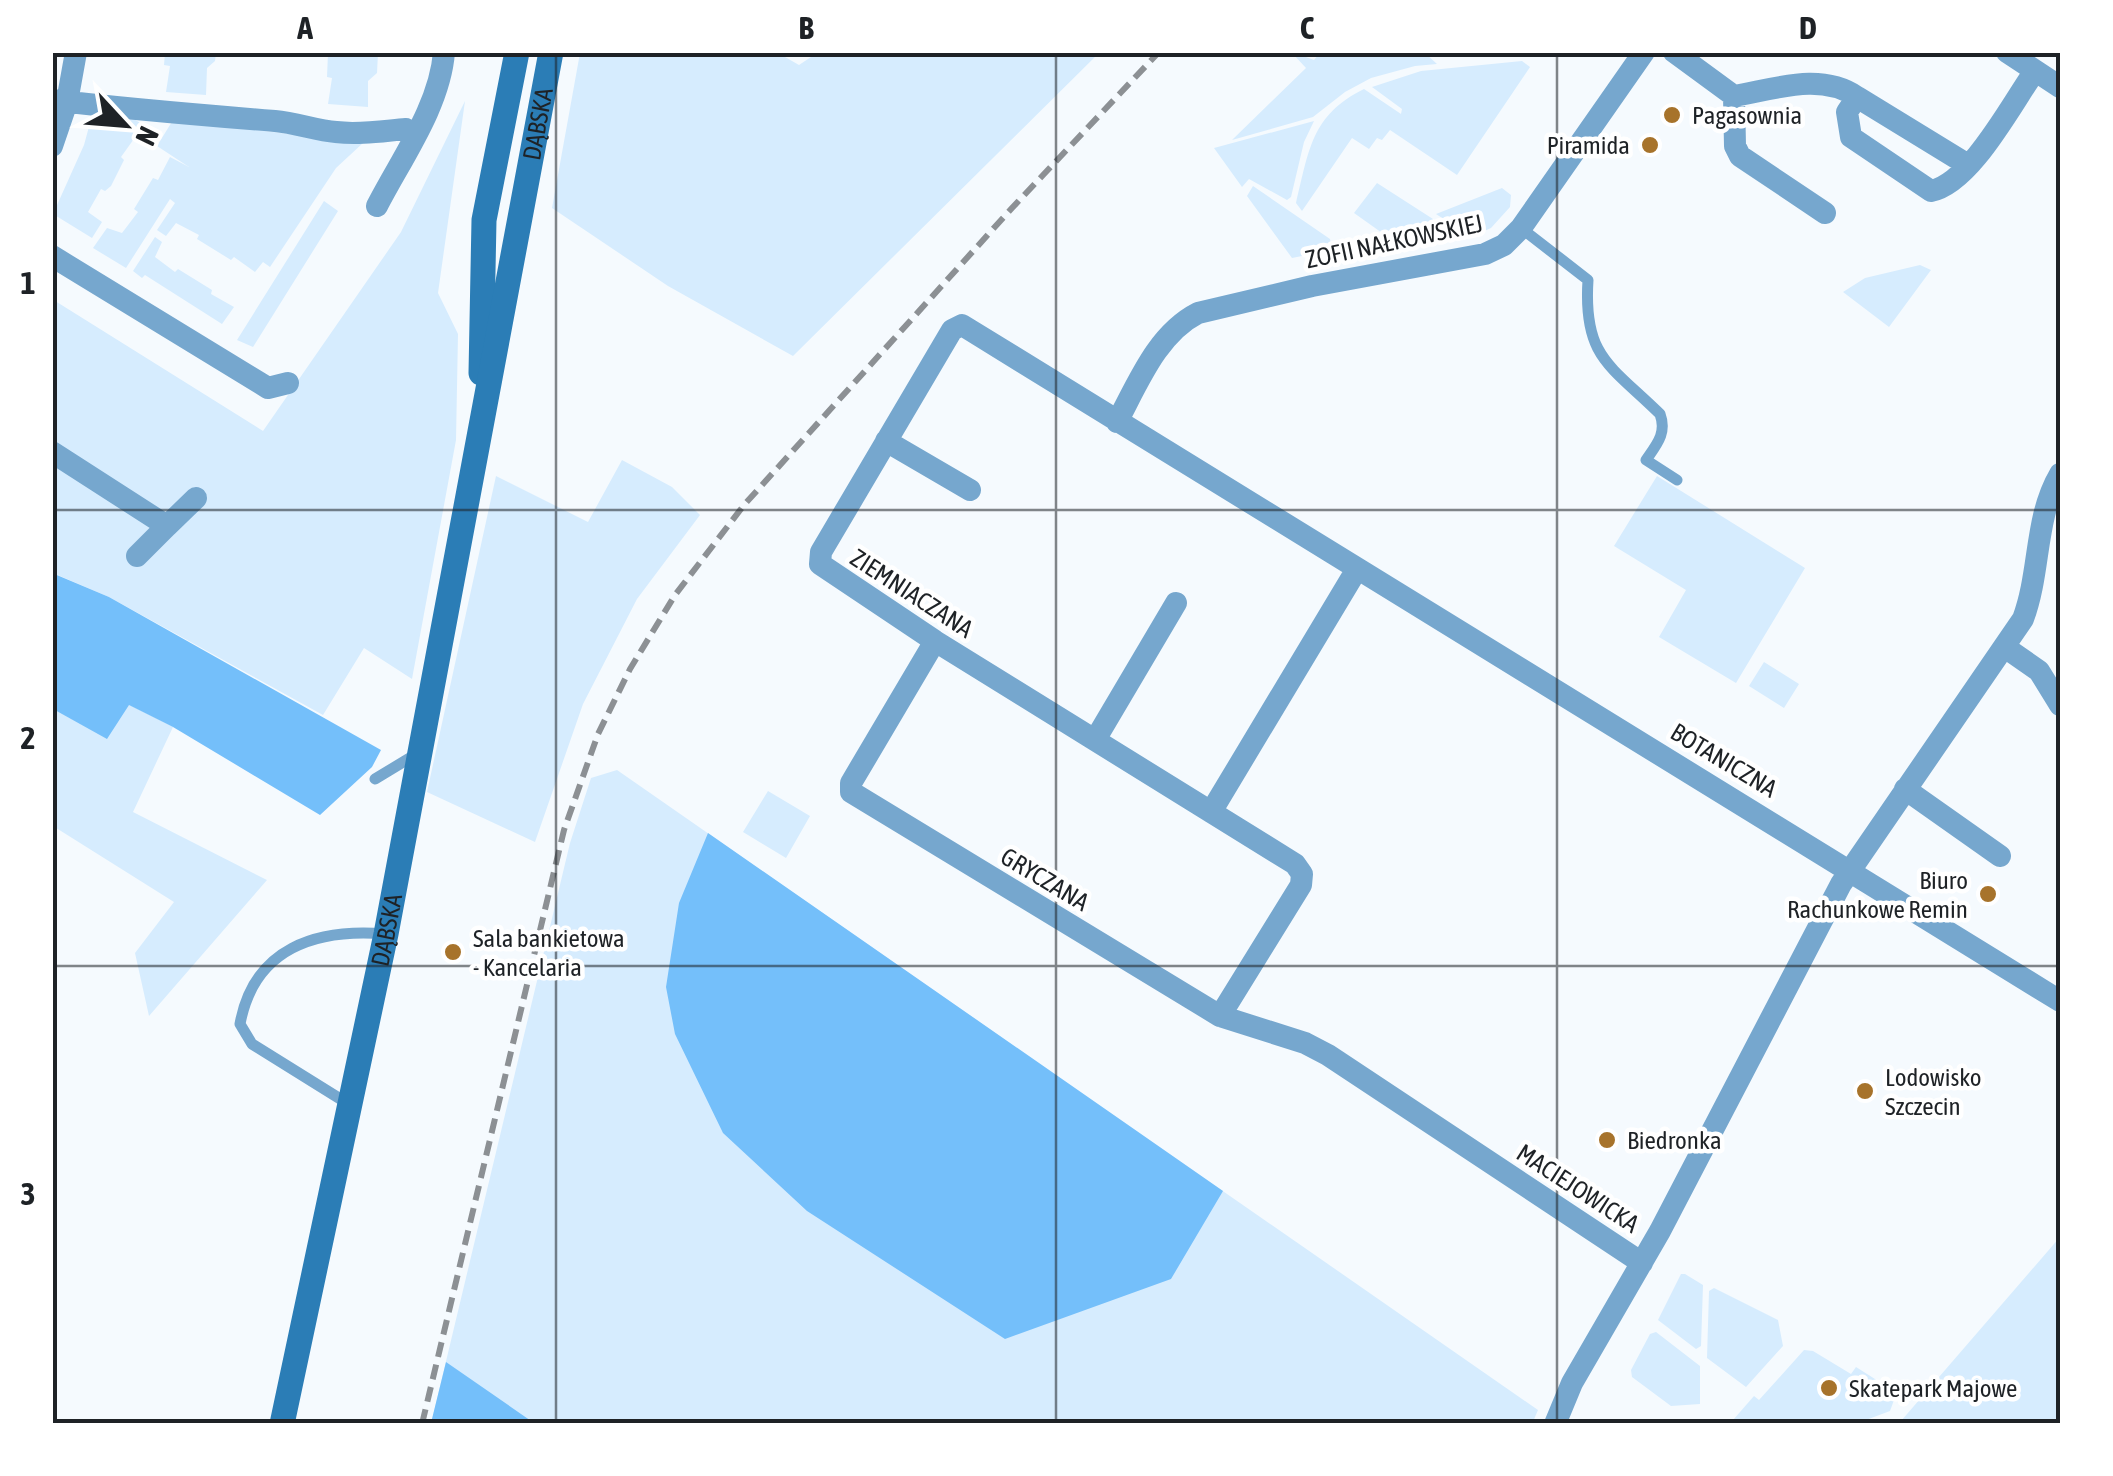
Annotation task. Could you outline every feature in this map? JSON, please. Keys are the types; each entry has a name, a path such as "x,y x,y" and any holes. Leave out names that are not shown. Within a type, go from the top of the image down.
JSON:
{"street":[{"path":"52,146 60,101 76,52"},
{"path":"377,206 443,70 444,52"},
{"name":"DĄBSKA","path":"480,432 484,220 517,52"},
{"name":"DĄBSKA","path":"282,1424 386,934 551,52"},
{"name":"ZOFII NAŁKOWSKIEJ","path":"1117,422 1160,346 1184,320 1312,286 1485,254 1504,244 1521,228 1644,52"},
{"path":"1674,52 1734,96 1817,82 1835,84 1968,165"},
{"path":"2006,52 2060,87"},
{"path":"1857,97 1847,112 1851,136 1924,187 1937,190 1968,165 2035,70"},
{"path":"1734,96 1740,156 1825,213"},
{"path":"60,101 284,122 341,133 406,130 414,134"},
{"path":"52,256 268,388 288,382"},
{"name":"BOTANICZNA","path":"962,325 2060,1001"},
{"name":"ZIEMNIACZANA","path":"962,325 952,330 886,440 821,552 820,564 935,641 1295,864 1302,874 1301,885 1220,1016"},
{"path":"886,440 970,490"},
{"path":"52,452 167,526"},
{"name":"MACIEJOWICKA","path":"1220,1016 1305,1042 1328,1055 1642,1262 1850,869 2006,648 2028,604 2044,510 2060,474"},
{"path":"137,556 196,498"},
{"path":"1211,812 1358,569"},
{"path":"1095,740 1176,603"},
{"name":"GRYCZANA","path":"935,641 851,783 851,792 1220,1016"},
{"path":"2006,648 2039,671 2060,705"},
{"path":"1905,789 2000,856"},
{"path":"1555,1424 1572,1383 1642,1262"}],"lane":[{"path":"1521,228 1588,280 1586,314 1595,344 1613,370 1660,414 1664,426 1662,437 1646,460 1677,480"},
{"path":"375,779 420,753"},
{"path":"350,1105 252,1044 240,1024 244,1002 260,977 289,947 337,935 386,934"}],"shaded area":[{"path":"165,53 216,53 215,61 207,68 206,95 166,92 170,66 164,65"},
{"path":"328,53 378,53 377,73 368,81 368,107 328,104 332,78 327,77"},
{"path":"580,53 778,53 799,65 817,53 1099,53 793,356 668,286 552,208"},
{"path":"1295,53 1314,60 1320,53 1425,53 1437,64 1371,78 1313,117 1232,140 1306,68"},
{"path":"1522,61 1530,67 1457,175 1390,130 1369,149 1352,138 1302,211 1296,203 1315,136 1346,99 1364,89 1401,114 1402,109 1372,87 1421,71"},
{"path":"465,101 438,293 458,334 456,440 412,679 364,648 323,715 109,597 53,573 52,299 263,431 401,232"},
{"path":"93,112 122,112 157,133 151,143 136,136 121,157 124,160 111,186 105,191 101,189 88,212 102,222 92,238 53,214 84,145"},
{"path":"173,120 363,143 336,168 270,267 263,262 255,272 176,223 166,236 157,230 175,203 170,199 126,268 93,248 107,228 122,233 138,212 134,209 153,178 158,180 170,157 189,167 157,146"},
{"path":"1314,121 1287,200 1249,179 1242,187 1214,148"},
{"path":"1377,183 1433,219 1425,232 1392,240 1354,213"},
{"path":"1253,186 1330,239 1332,250 1292,258 1247,196"},
{"path":"1502,188 1511,195 1510,207 1491,228 1471,237 1436,214"},
{"path":"324,201 338,211 253,347 237,340"},
{"path":"155,237 162,242 155,257 234,307 222,324 133,271"},
{"path":"1920,265 1931,270 1889,327 1843,292 1865,278"},
{"path":"622,460 672,487 700,515 637,599 583,704 535,842 427,792 496,476 588,522"},
{"path":"1657,476 1805,568 1736,683 1659,637 1686,590 1614,546"},
{"path":"52,573 109,597 381,750 372,767 320,815 129,705 107,739 53,709"},
{"path":"1764,662 1799,684 1784,708 1749,686"},
{"path":"128,704 173,727 133,812 267,880 149,1016 135,953 174,902 53,826 53,709 107,738"},
{"path":"617,770 1538,1410 1532,1424 431,1424 570,843 591,778"},
{"path":"768,791 810,816 786,858 743,832"},
{"path":"708,833 1223,1191 1171,1279 1005,1339 807,1211 723,1133 675,1034 666,987 679,903"},
{"path":"2060,1237 2060,1423 1897,1423 1901,1421"},
{"path":"1681,1274 1703,1285 1701,1346 1696,1349 1658,1320"},
{"path":"1714,1288 1778,1320 1783,1346 1746,1387 1707,1358 1709,1291"},
{"path":"1656,1332 1700,1366 1700,1404 1671,1406 1632,1377 1631,1370 1650,1334"},
{"name":"Skatepark Majowe","path":"1804,1350 1813,1351 1851,1374 1856,1367 1886,1386 1894,1400 1890,1411 1858,1423 1697,1423 1733,1420 1754,1396 1759,1400"},
{"path":"446,1362 534,1423 431,1423"}],"railway":[{"path":"422,1424 564,830 598,734 630,669 675,595 744,505 1012,208 1159,52"}],"place":[{"name":"Pagasownia","path":"1672,115"},
{"name":"Piramida","path":"1650,145"},
{"name":"Biuro Rachunkowe Remin","path":"1988,894"},
{"name":"Sala bankietowa - Kancelaria","path":"453,952"},
{"name":"Lodowisko Szczecin","path":"1865,1091"},
{"name":"Biedronka","path":"1607,1140"},
{"name":"Skatepark Majowe","path":"1829,1388"}]}
